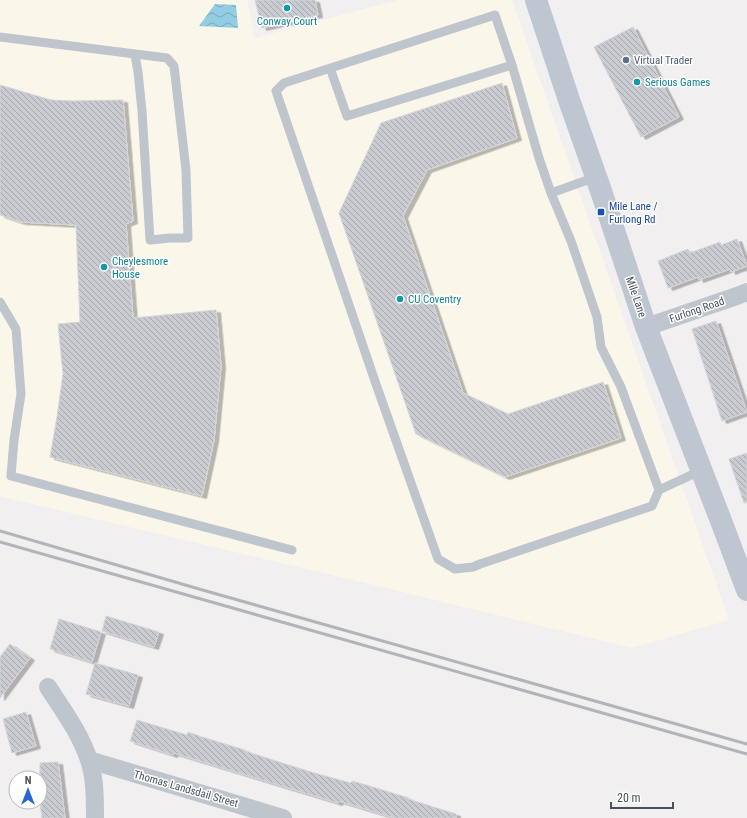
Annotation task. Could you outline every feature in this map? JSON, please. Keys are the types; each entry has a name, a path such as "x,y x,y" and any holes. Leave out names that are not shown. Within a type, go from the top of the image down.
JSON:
{"street":[{"name":"Mile Lane","path":"536,0 646,327 747,590"},
{"name":"Furlong Road","path":"646,327 747,292"},
{"path":"48,687 73,726 89,760 92,776 95,818"},
{"name":"Thomas Landsdail Street","path":"89,760 283,818"}],"lane":[{"path":"659,490 621,387 601,347 597,317 571,241 551,193 539,158 512,65 495,15 284,83 276,91 374,380 438,559 456,569 474,567 652,506 659,490 702,470"},
{"path":"0,37 167,58 174,66 186,170 188,238 150,240 142,111 135,55"},
{"path":"330,68 347,116 512,65"},
{"path":"551,193 596,177"},
{"path":"0,302 16,329 21,394 14,440 11,476 292,550"}],"shaded area":[{"path":"0,0 247,0 255,38 398,0 512,0 729,620 632,648 0,496"}],"water":[{"path":"215,4 236,5 238,28 199,26"}],"building":[{"name":"Conway Court","path":"255,0 315,0 318,15 262,28"},
{"name":"Serious Games","path":"633,27 679,117 641,137 594,47"},
{"name":"CU Coventry","path":"502,83 517,138 427,170 403,216 463,393 508,414 603,382 621,438 505,477 416,434 339,213 381,123"},
{"name":"Cheylesmore House","path":"0,85 51,100 123,100 133,221 126,224 133,318 216,310 221,366 214,440 202,496 50,457 63,374 58,324 80,322 76,225 21,222 0,215"},
{"path":"737,239 747,266 731,272 730,269 699,280 698,277 668,288 658,261 688,249 690,253 720,242 721,245"},
{"path":"716,321 747,412 722,421 692,329"},
{"path":"747,453 747,502 744,503 729,459"},
{"path":"106,616 159,632 154,647 102,631"},
{"path":"59,619 101,632 92,662 50,649"},
{"path":"10,644 30,658 0,698 0,657"},
{"path":"95,663 138,675 129,706 86,694"},
{"path":"26,712 36,746 12,753 3,719"},
{"path":"137,720 187,735 188,732 311,772 351,783 352,781 409,798 408,799 456,814 456,818 395,818 339,801 338,803 174,753 173,755 130,741"},
{"path":"58,762 65,818 42,818 41,810 48,810 48,770 40,770 40,763"}],"railway":[{"path":"0,531 206,591 747,744"},
{"path":"0,542 747,754"}],"place":[{"name":"Conway Court","path":"287,8"},
{"name":"Virtual Trader","path":"626,60"},
{"name":"Serious Games","path":"637,82"},
{"name":"Mile Lane / Furlong Rd","path":"601,212"},
{"name":"Cheylesmore House","path":"104,267"},
{"name":"CU Coventry","path":"400,299"}]}
